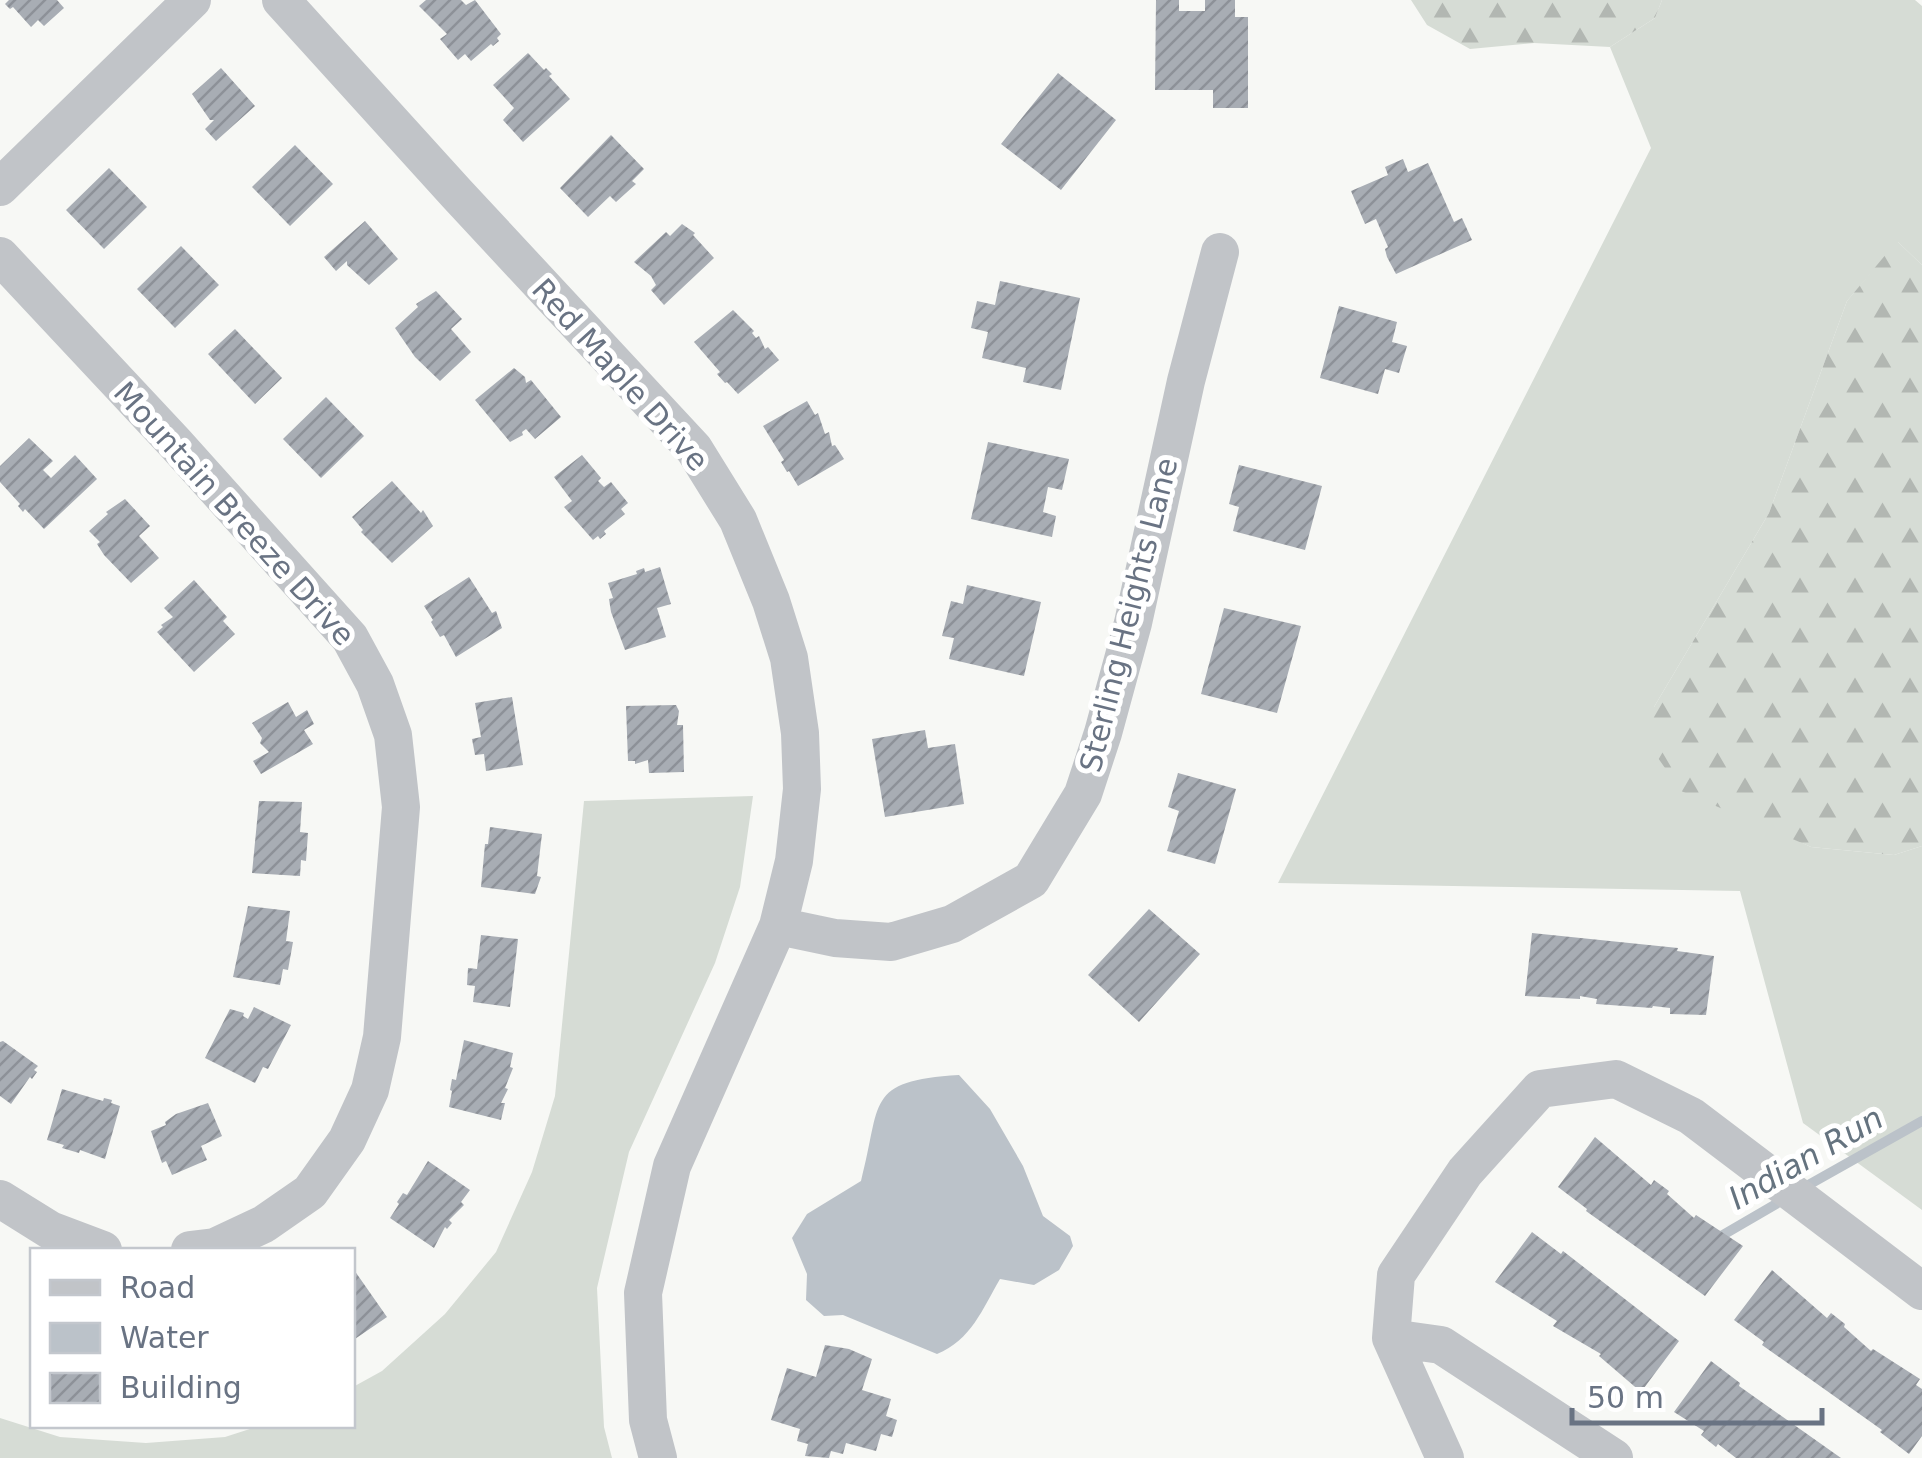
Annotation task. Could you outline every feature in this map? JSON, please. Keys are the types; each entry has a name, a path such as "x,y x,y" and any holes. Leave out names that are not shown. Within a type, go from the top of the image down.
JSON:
{"street":[{"path":"0,187 192,0"},
{"name":"Red Maple Drive","path":"282,0 694,449 738,520 771,601 788,658 800,733 802,789 794,861 778,926 672,1166 643,1293 648,1420 658,1458"},
{"name":"Sterling Heights Lane","path":"778,926 835,938 891,942 952,924 1031,880 1083,794 1102,733 1220,252"},
{"name":"Mountain Breeze Drive","path":"0,256 350,638 376,684 393,736 401,807 382,1037 370,1090 346,1140 310,1192 264,1224 207,1248"},
{"path":"1445,1458 1392,1338 1396,1275 1464,1172 1540,1088 1616,1079 1691,1116 1922,1291"},
{"path":"0,1199 50,1230 97,1248"},
{"path":"1392,1338 1442,1345 1614,1458"}],"green space":[{"path":"1411,0 1662,0 1655,18 1610,47 1534,43 1470,49 1427,25"},
{"path":"1662,0 1915,0 1922,6 1922,265 1898,242 1847,301 1769,513 1654,707 1777,831 1811,847 1894,855 1922,846 1922,1210 1803,1123 1740,891 1278,883 1651,148 1610,47 1655,18"},
{"path":"1897,241 1922,265 1922,846 1894,855 1811,847 1681,791 1649,745 1654,707 1769,513 1847,301"},
{"path":"753,796 740,887 715,963 629,1152 597,1288 604,1427 612,1458 0,1458 0,1418 60,1437 146,1443 225,1437 253,1428 355,1428 355,1386 382,1371 445,1314 496,1252 532,1172 555,1096 584,801"}],"water":[{"path":"959,1075 990,1109 1023,1166 1043,1216 1070,1236 1073,1246 1059,1270 1034,1285 1000,1279 967,1332 937,1354 843,1315 824,1316 806,1300 807,1274 792,1238 807,1214 861,1181 876,1114 892,1090 928,1078"}],"building":[{"path":"9,0 57,0 64,8 44,26 38,20 31,27 13,7 5,4"},
{"path":"426,0 461,0 466,5 475,0 501,34 499,41 471,61 465,54 458,60 440,39 447,34 419,6"},
{"path":"1156,0 1179,0 1179,11 1205,11 1205,0 1235,0 1235,17 1248,17 1248,108 1213,108 1213,90 1155,90"},
{"path":"528,53 552,74 549,76 570,99 523,142 503,120 514,108 493,85"},
{"path":"221,68 255,106 216,141 205,129 214,120 210,120 192,94"},
{"path":"1058,73 1116,120 1061,190 1001,144"},
{"path":"611,135 644,169 632,181 636,184 616,202 610,196 588,217 560,188"},
{"path":"295,145 333,184 290,226 252,187"},
{"path":"1403,159 1408,172 1428,163 1454,222 1462,218 1472,240 1396,274 1376,219 1365,224 1351,191 1388,175 1385,167"},
{"path":"109,168 147,207 104,249 66,210"},
{"path":"365,221 398,259 369,285 347,261 336,271 324,257"},
{"path":"682,224 695,233 714,258 664,305 651,290 656,285 651,276 634,262 666,232 670,236"},
{"path":"181,246 219,285 175,328 137,289"},
{"path":"1000,281 1080,298 1061,390 1023,382 1026,368 982,358 988,332 971,328 977,301 995,305"},
{"path":"436,291 462,319 451,329 471,352 440,381 415,357 395,328 418,307 416,304"},
{"path":"1339,306 1397,322 1392,342 1407,346 1399,373 1385,369 1378,394 1320,378"},
{"path":"733,310 779,360 738,394 717,374 720,372 694,342"},
{"path":"235,329 282,378 255,404 208,354"},
{"path":"514,368 526,383 531,380 561,417 535,439 526,429 510,442 475,400"},
{"path":"326,397 364,436 321,478 283,439"},
{"path":"807,401 815,415 818,413 825,434 829,432 832,446 844,459 798,486 763,426"},
{"path":"29,438 53,461 43,470 51,478 75,455 97,479 44,529 25,509 23,512 0,482 0,466"},
{"path":"988,442 1069,459 1062,490 1048,487 1043,512 1056,516 1052,537 971,519"},
{"path":"582,455 601,478 598,481 604,487 611,482 628,503 621,509 625,514 600,539 598,536 593,540 564,507 572,501 554,477"},
{"path":"1239,465 1322,486 1305,550 1233,531 1239,507 1229,504"},
{"path":"392,481 421,513 423,510 433,526 392,563 361,532 352,517"},
{"path":"125,499 150,526 139,536 159,558 131,583 104,555 97,544 100,542 89,531"},
{"path":"660,567 671,604 657,608 666,637 625,650 611,612 609,599 613,598 608,583 644,568 645,572"},
{"path":"469,577 492,613 496,611 502,628 456,657 424,606"},
{"path":"194,580 227,617 223,621 235,634 194,672 157,632 173,617 164,608"},
{"path":"967,585 1041,602 1024,676 949,659 954,638 942,636 951,601 963,604"},
{"path":"1224,608 1301,626 1277,713 1201,694"},
{"path":"512,697 523,765 486,771 484,754 475,755 472,739 481,737 475,703"},
{"path":"288,702 296,717 307,710 314,724 304,730 313,744 261,774 253,761 269,752 260,743 262,738 252,723"},
{"path":"676,705 677,725 683,725 684,772 649,773 648,760 635,764 628,761 626,706"},
{"path":"925,730 928,748 955,744 964,804 885,817 872,739"},
{"path":"1178,773 1236,789 1215,864 1167,851 1179,811 1168,807"},
{"path":"259,801 302,802 300,832 308,833 306,861 301,860 300,876 252,873"},
{"path":"490,827 542,834 537,876 541,877 535,894 481,887"},
{"path":"248,906 290,911 286,941 293,942 288,970 283,969 280,985 233,977"},
{"path":"1149,909 1200,954 1139,1022 1088,975"},
{"path":"1532,933 1678,948 1677,951 1714,956 1706,1015 1670,1014 1670,1008 1653,1006 1596,1004 1597,999 1580,996 1525,996"},
{"path":"481,935 518,939 510,1007 473,1002 475,986 467,985 468,968 477,969"},
{"path":"254,1007 291,1025 268,1069 263,1067 255,1083 205,1058 230,1009 244,1013 248,1019"},
{"path":"464,1040 513,1053 501,1120 449,1107 452,1079 456,1080"},
{"path":"3,1041 38,1066 11,1104 0,1096"},
{"path":"62,1089 112,1100 120,1106 105,1159 47,1140"},
{"path":"208,1103 222,1136 201,1146 207,1160 172,1175 166,1161 162,1163 151,1131 166,1125 176,1114"},
{"path":"1595,1137 1651,1185 1654,1180 1669,1191 1667,1194 1694,1218 1696,1215 1743,1246 1705,1296 1558,1187"},
{"path":"428,1161 470,1190 434,1248 390,1218 403,1193 407,1195"},
{"path":"1532,1232 1561,1254 1563,1251 1679,1341 1641,1392 1601,1354 1553,1326 1557,1321 1495,1282"},
{"path":"1772,1270 1827,1318 1831,1313 1845,1324 1871,1351 1920,1379 1916,1385 1922,1389 1922,1436 1909,1454 1734,1320"},
{"path":"355,1271 387,1317 355,1339"},
{"path":"825,1345 849,1349 872,1359 862,1390 891,1399 886,1416 897,1420 892,1437 881,1434 876,1451 846,1443 843,1454 831,1451 829,1458 805,1456 808,1444 797,1441 800,1429 771,1420 787,1368 816,1377"},
{"path":"1711,1361 1739,1386 1841,1458 1736,1458 1718,1444 1716,1447 1701,1435 1704,1431 1674,1412"}],"waterway":[{"name":"Indian Run","path":"1803,1188 1922,1121"},
{"name":"Indian Run","path":"1716,1239 1788,1197"}]}
